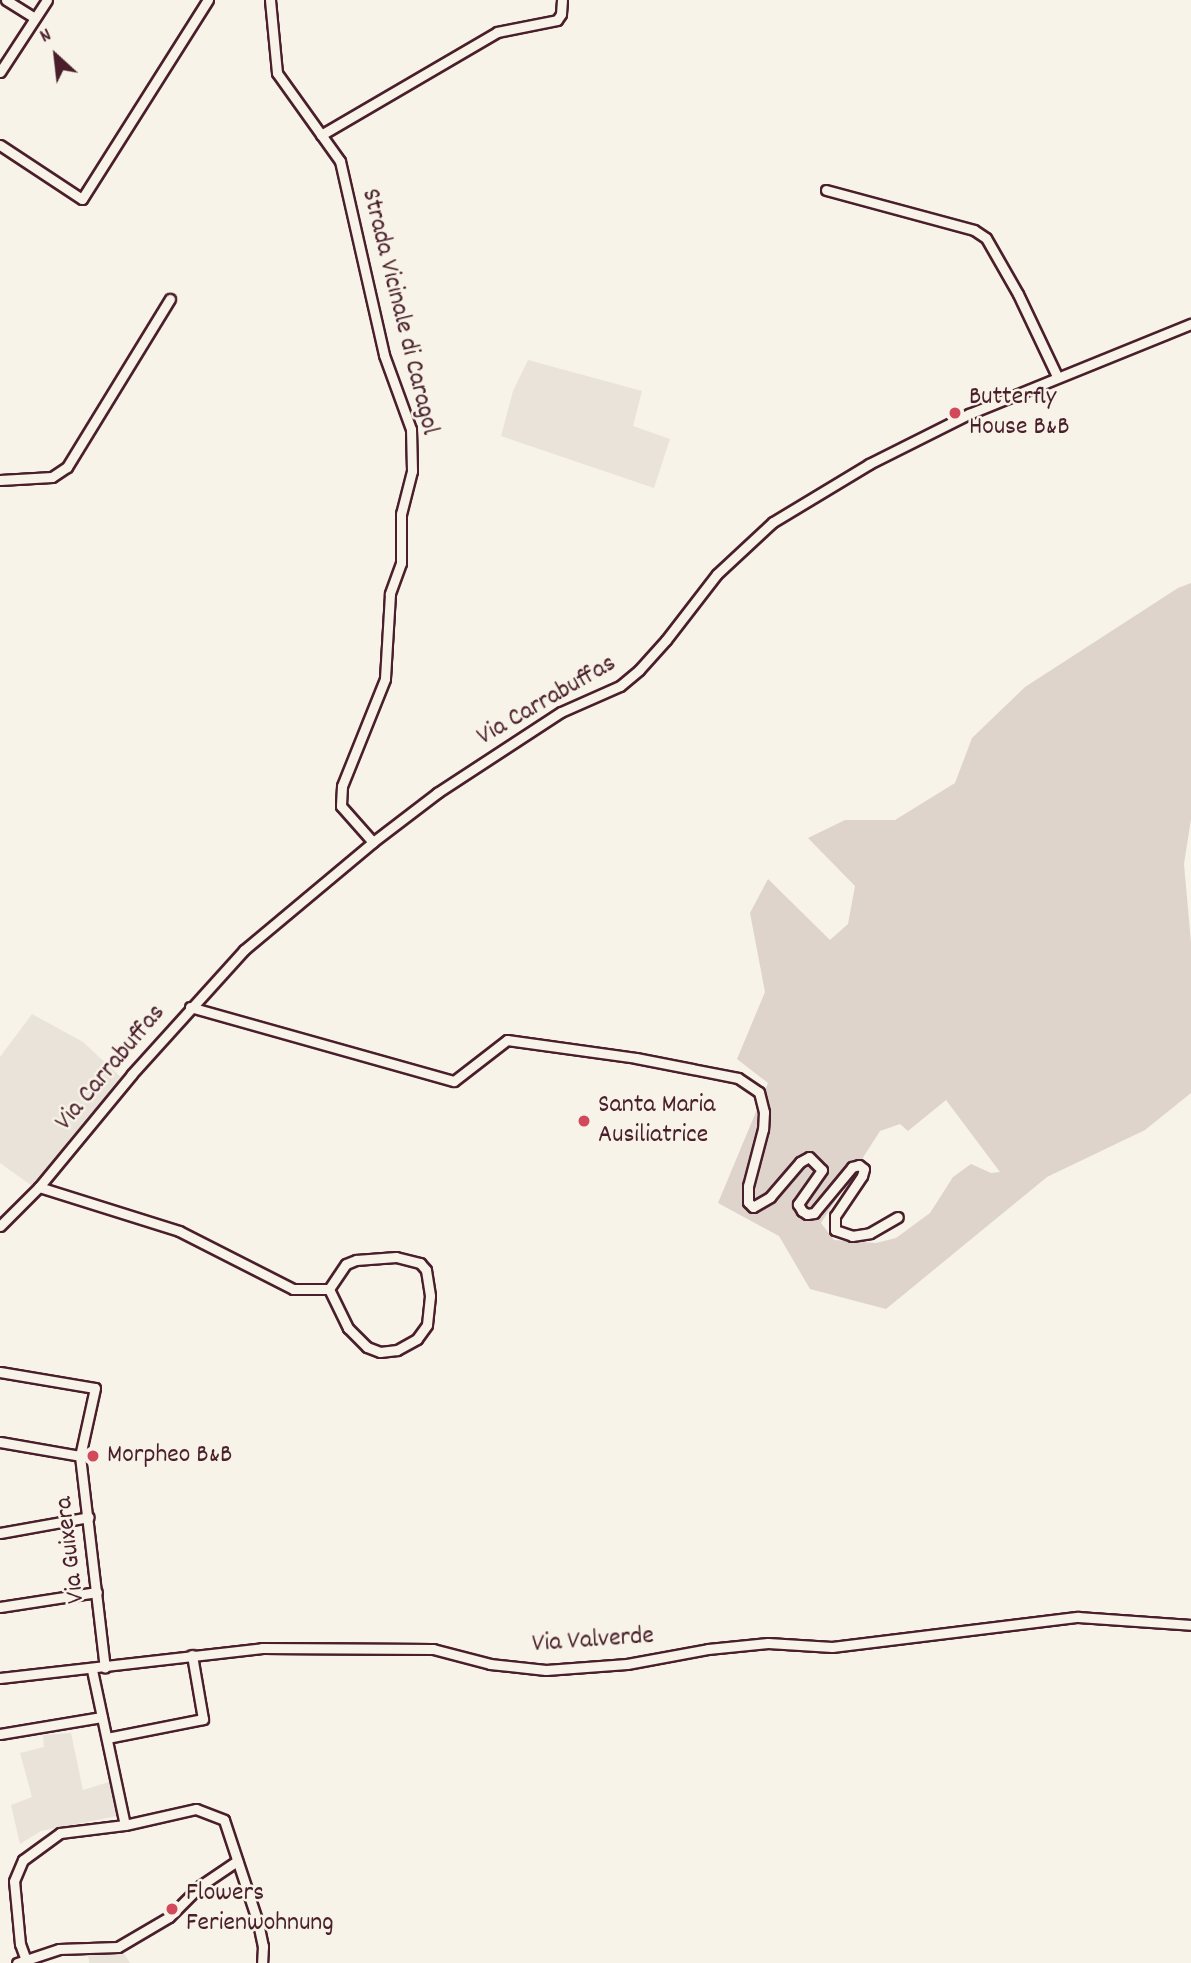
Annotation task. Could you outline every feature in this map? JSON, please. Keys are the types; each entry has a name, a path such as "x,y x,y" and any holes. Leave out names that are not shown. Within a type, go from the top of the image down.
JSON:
{"street":[{"path":"6,0 35,18"},
{"path":"0,72 47,0"},
{"path":"0,145 82,199 208,0"},
{"name":"Strada Vicinale di Caragol","path":"270,0 277,73 340,161 384,355 411,429 412,471 401,514 401,563 390,594 385,679 342,786 341,806 373,842"},
{"path":"321,135 497,32 556,20 561,14 562,0"},
{"path":"826,190 974,230 986,238 1018,294 1057,376"},
{"path":"0,480 52,477 67,467 170,299"},
{"name":"Via Carrabuffas","path":"0,1226 39,1187 190,1007 244,950 373,842 437,793 530,730 578,703 620,686 666,640 717,574 773,522 898,448 1057,376 1191,324"},
{"path":"190,1007 454,1081 507,1040 636,1058 738,1078 759,1091 764,1111 763,1129 748,1186 748,1202 753,1207 770,1197 800,1162 809,1157 822,1171 798,1204 802,1211 807,1214 814,1213 852,1167 859,1164 864,1169 862,1176 835,1216 835,1230 852,1236 870,1233 898,1217"},
{"path":"39,1187 179,1231 293,1289 329,1289"},
{"path":"396,1257 420,1263 426,1270 429,1281 426,1325 417,1339 397,1350 380,1352 367,1347 348,1328 329,1289 346,1264 356,1260 396,1257"},
{"name":"Via Guixera","path":"0,1372 95,1388 80,1456 105,1668"},
{"path":"0,1443 80,1456"},
{"path":"0,1533 89,1517"},
{"path":"0,1607 97,1592"},
{"name":"Via Valverde","path":"0,1678 92,1670 261,1648 433,1649 489,1664 546,1670 627,1664 708,1649 768,1643 832,1647 1078,1617 1191,1625"},
{"path":"107,1738 203,1719 192,1655"},
{"path":"92,1670 125,1825"},
{"path":"0,1734 102,1717"},
{"path":"237,1861 200,1886 169,1917 118,1947 59,1949 23,1962 14,1881 23,1860 60,1833 125,1825 196,1809 224,1820 258,1923 263,1946 262,1963"}],"shaded area":[{"path":"528,360 642,391 633,426 670,439 654,488 501,436 513,391"},
{"path":"1191,583 1191,819 1184,864 1191,943 1191,1093 1145,1130 1047,1177 886,1309 810,1289 779,1236 718,1203 768,1083 737,1059 765,992 750,913 768,879 830,940 848,924 855,886 808,838 845,820 895,820 955,783 972,738 1025,687 1178,588","holes":["946,1100 1000,1172 991,1173 971,1164 953,1177 930,1213 896,1238 876,1243 834,1240 821,1223 880,1131 900,1124 908,1131"]},
{"path":"32,1014 83,1042 122,1078 35,1188 0,1163 0,1057"},
{"path":"71,1733 83,1790 109,1782 117,1816 41,1831 20,1844 11,1805 32,1797 20,1753 44,1747 43,1735"},
{"path":"122,1950 130,1963 89,1963 88,1954"}],"place":[{"name":"Butterfly House B&B","path":"955,413"},
{"name":"Santa Maria Ausiliatrice","path":"584,1121"},
{"name":"Morpheo B&B","path":"93,1456"},
{"name":"Flowers Ferienwohnung","path":"172,1909"}]}
